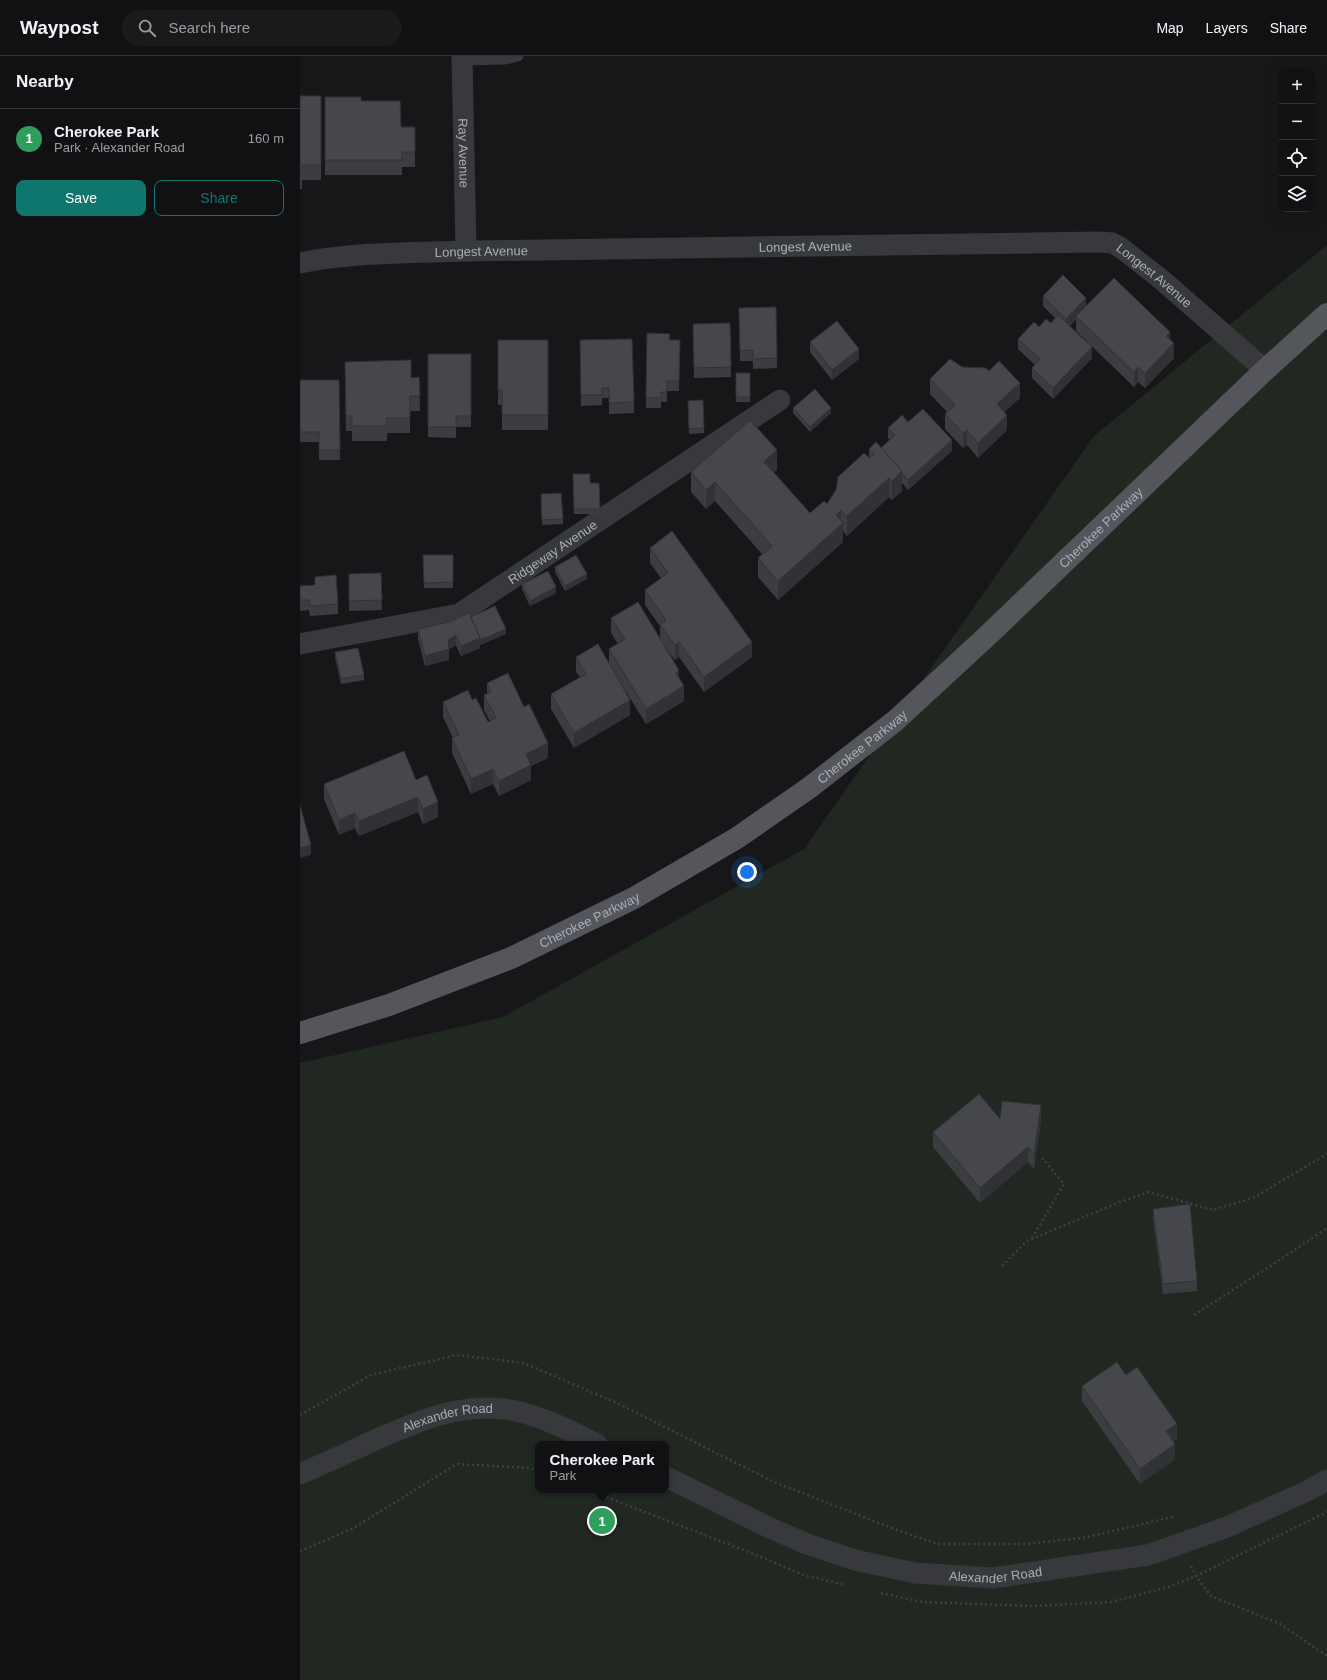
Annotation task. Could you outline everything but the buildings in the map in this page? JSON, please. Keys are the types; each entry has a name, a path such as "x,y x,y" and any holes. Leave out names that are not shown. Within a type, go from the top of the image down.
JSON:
{"main road":[{"name":"Cherokee Parkway","path":"300,1033 389,1005 511,958 634,898 737,838 809,788 895,721 991,633 1265,370 1327,314"}],"street":[{"name":"Ray Avenue","path":"462,58 466,251"},
{"name":"Longest Avenue","path":"300,263 328,257 386,253 1099,242 1120,247 1162,280 1265,370"},
{"name":"Ridgeway Avenue","path":"300,644 459,614 780,400"},
{"name":"Alexander Road","path":"300,1474 415,1423 450,1411 466,1408 503,1408 536,1417 591,1441"},
{"name":"Alexander Road","path":"669,1478 770,1528 807,1544 855,1560 915,1573 993,1578 1148,1555 1227,1527 1305,1492 1327,1480"}],"lane":[{"path":"462,58 505,59 518,56"}],"path":[{"path":"1002,1266 1027,1241 1120,1202 1149,1192 1213,1210 1254,1198 1327,1154"},
{"path":"1032,1239 1064,1184 1042,1158"},
{"path":"1194,1315 1270,1267 1327,1228"},
{"path":"300,1415 371,1375 457,1355 524,1363 617,1403 772,1480 897,1530 937,1544 1025,1544 1083,1538 1172,1517"},
{"path":"300,1551 352,1529 457,1464 535,1469"},
{"path":"1327,1512 1196,1576 1212,1596 1280,1624 1327,1656"}],"shaded area":[{"path":"1327,245 1327,1680 300,1680 300,1063 503,1017 804,849 1094,436"}],"place":[{"name":"Cherokee Park","path":"602,1521"}]}
